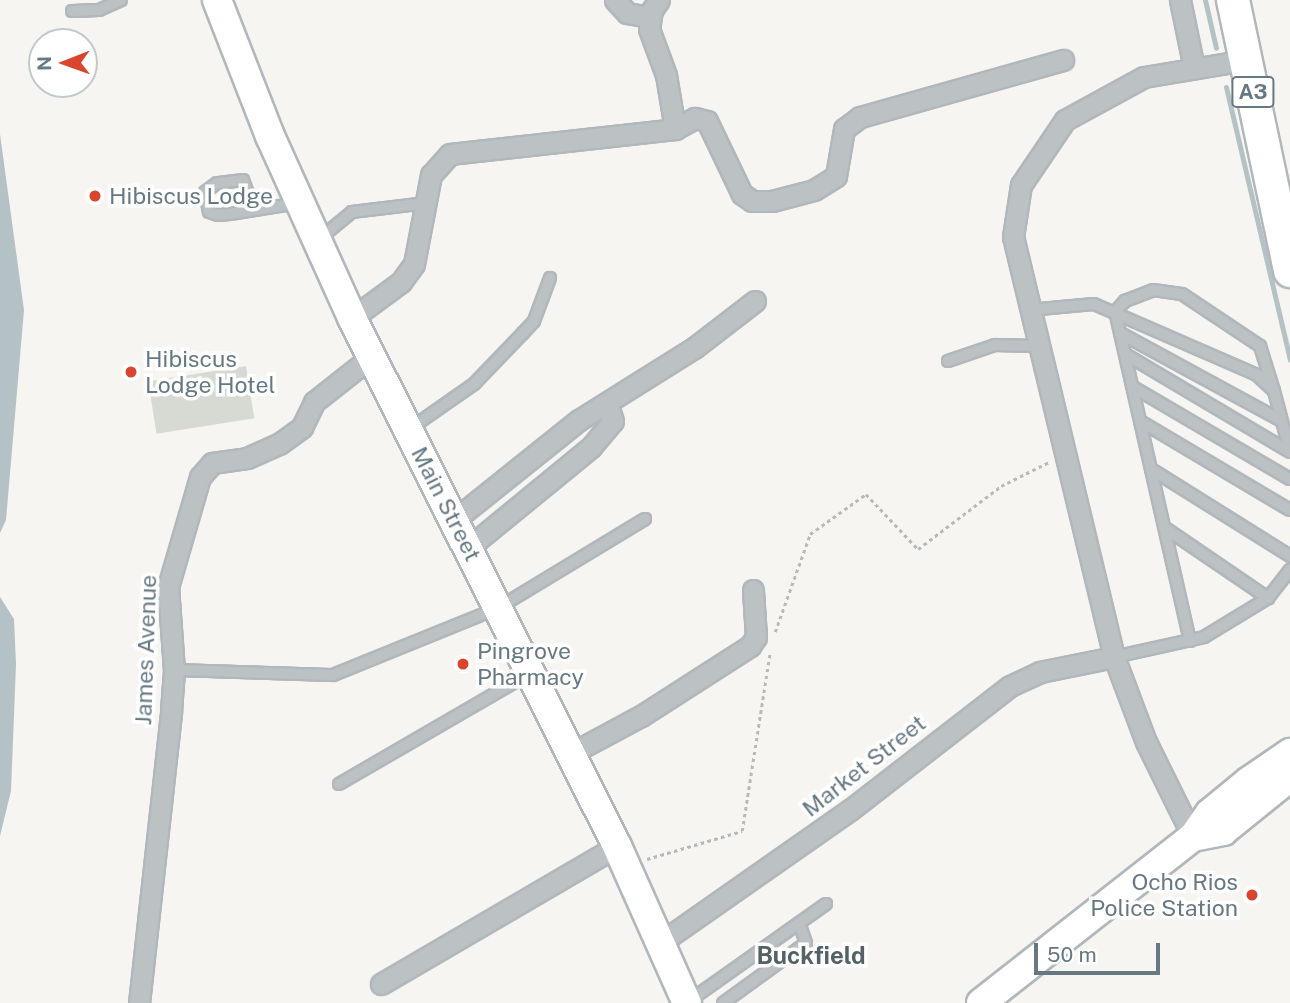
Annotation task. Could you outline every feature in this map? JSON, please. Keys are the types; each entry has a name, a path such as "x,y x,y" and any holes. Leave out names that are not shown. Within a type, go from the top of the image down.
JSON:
{"main road":[{"name":"A3","path":"1233,0 1290,271"},
{"name":"A3","path":"1271,184 1290,239"}],"street":[{"name":"Main Street","path":"217,0 300,202 352,318 620,856 657,944 687,1003"},
{"path":"615,0 627,13 654,9 675,129"},
{"path":"1180,0 1194,68"},
{"path":"352,318 401,282 414,264 431,175 450,154 675,129 695,118 707,121 742,194 752,201 772,201 814,190 836,176 844,129 860,117 1063,60"},
{"path":"1193,837 1146,742 1114,657 1016,262 1015,211 1021,185 1049,138 1085,105 1144,77 1246,60"},
{"path":"454,520 579,420 755,301"},
{"name":"James Avenue","path":"139,1003 174,670 168,587 200,477 212,463 247,458 279,444 302,427 314,402 371,356"},
{"path":"468,547 590,447 613,421 607,403"},
{"path":"570,754 641,716 750,646 755,637 753,590"},
{"name":"Market Street","path":"657,944 839,818 1010,686 1040,672 1114,657"},
{"path":"981,1003 1193,837 1210,813 1290,753"},
{"path":"1193,837 1223,831 1290,777"},
{"path":"381,984 620,856"}],"lane":[{"path":"72,11 99,10 121,0"},
{"path":"254,210 243,180 217,183 205,192 209,212 254,210 300,202"},
{"path":"318,240 352,212 427,202"},
{"path":"408,430 474,384 523,333 534,321 550,278"},
{"path":"1115,312 1125,301 1153,290 1182,294 1261,346 1290,451"},
{"path":"1027,310 1094,304 1257,375 1273,391"},
{"path":"1115,312 1190,641"},
{"path":"1120,332 1282,421"},
{"path":"948,361 995,345 1036,346"},
{"path":"1125,354 1290,451"},
{"path":"1133,387 1290,479"},
{"path":"1140,421 1290,510"},
{"path":"1151,468 1290,556"},
{"path":"174,670 333,675 498,608 645,519"},
{"path":"1164,528 1268,598"},
{"path":"1114,657 1190,641 1231,623 1268,598 1290,570"},
{"path":"340,784 529,673"},
{"path":"687,1003 826,904"},
{"path":"723,1003 806,943 799,923"}],"path":[{"path":"620,856 742,831 765,667 810,534 866,494 918,549 1001,486 1062,455"}],"shaded area":[{"path":"0,134 24,310 6,520 0,533"},
{"path":"246,366 254,418 157,434 148,381"},
{"path":"0,597 14,619 16,664 11,791 0,836"}],"waterway":[{"path":"1205,0 1216,48"},
{"path":"1226,87 1290,360"}],"place":[{"name":"Hibiscus Lodge","path":"95,196"},
{"name":"Hibiscus Lodge Hotel","path":"131,372"},
{"name":"Pingrove Pharmacy","path":"463,664"},
{"name":"Ocho Rios Police Station","path":"1252,895"}],"district":[{"name":"Buckfield","path":"811,956"}]}
